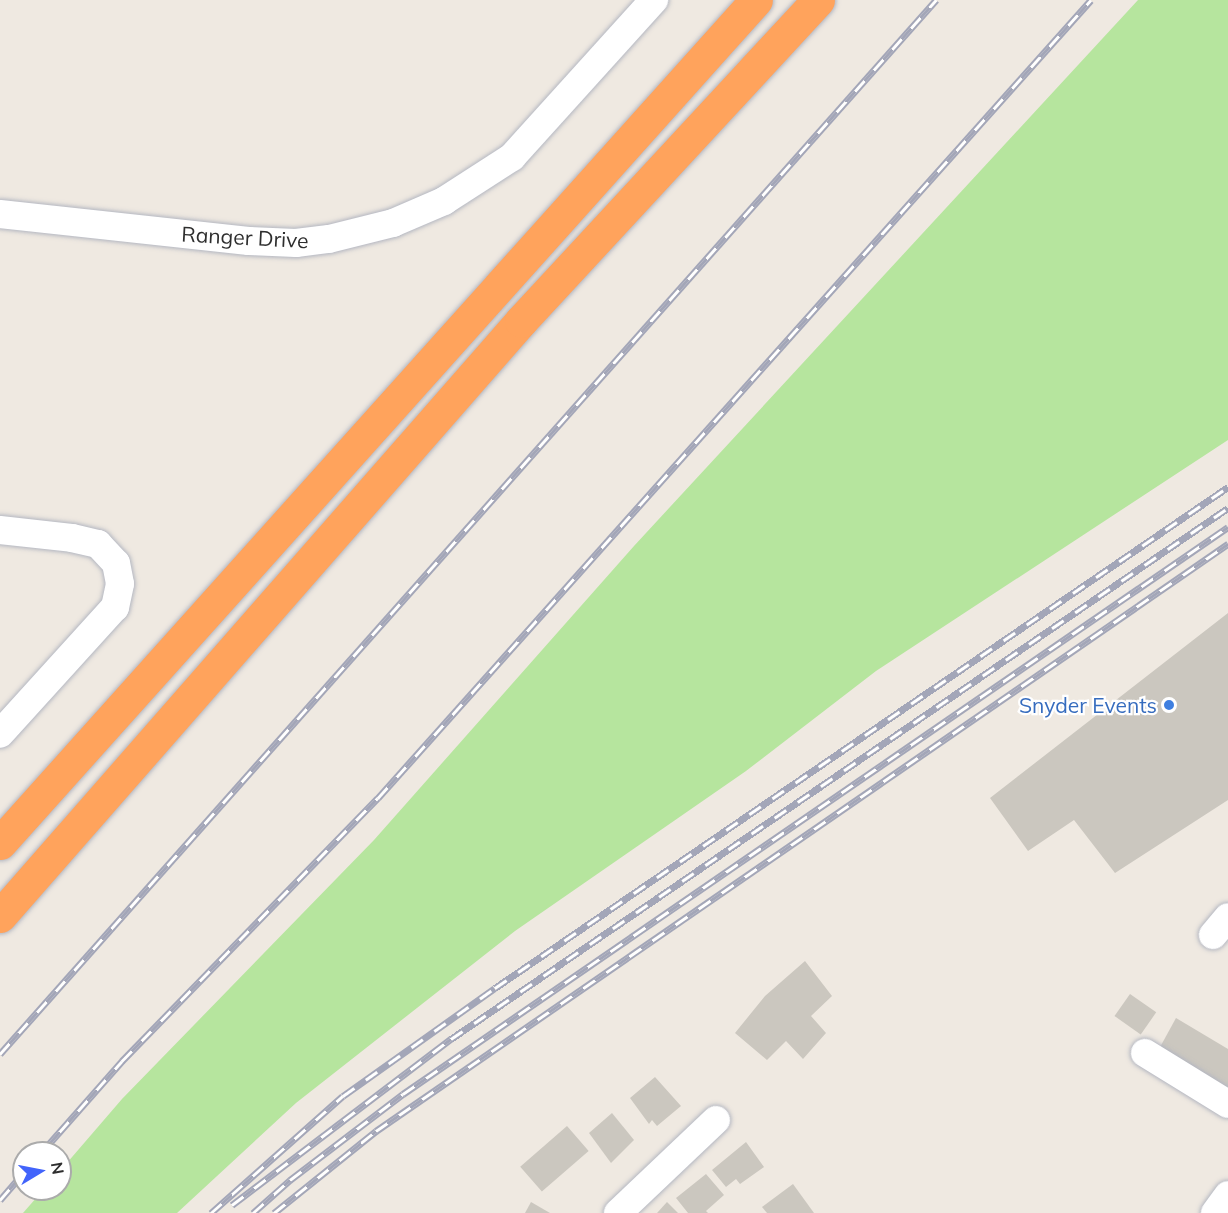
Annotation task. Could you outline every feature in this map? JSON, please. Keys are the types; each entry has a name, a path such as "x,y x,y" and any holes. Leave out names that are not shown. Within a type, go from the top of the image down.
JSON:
{"highway":[{"path":"0,843 756,0"},
{"path":"0,916 521,321 818,0"}],"street":[{"name":"Ranger Drive","path":"0,214 237,240 296,243 329,239 393,223 444,201 512,158 654,0"},
{"path":"0,530 72,538 98,544 116,563 120,584 115,607 0,734"},
{"path":"1144,1053 1228,1104"},
{"path":"618,1213 716,1120"},
{"path":"1215,1213 1228,1195"}],"green space":[{"path":"1138,0 1228,0 1228,440 876,671 746,771 515,931 296,1103 177,1213 23,1213 34,1201 72,1201 72,1157 122,1099 374,840 634,546"}],"building":[{"name":"Snyder Events","path":"1228,613 1228,800 1115,873 1074,820 1028,851 990,798"},
{"path":"805,961 832,996 811,1016 826,1033 803,1059 786,1041 767,1060 735,1033 765,996"},
{"path":"1130,994 1156,1012 1141,1034 1115,1016"},
{"path":"1176,1018 1228,1049 1228,1091 1159,1049"},
{"path":"655,1077 681,1106 657,1126 652,1120 649,1124 630,1098"},
{"path":"612,1113 634,1140 611,1163 589,1133"},
{"path":"567,1126 589,1151 542,1192 520,1167"},
{"path":"746,1142 764,1167 740,1184 736,1179 726,1187 712,1170"},
{"path":"706,1174 724,1195 706,1211 708,1213 688,1213 676,1198"},
{"path":"793,1184 814,1213 767,1213 762,1207"},
{"path":"531,1202 550,1213 525,1213"},
{"path":"667,1202 678,1213 657,1213"}],"railway":[{"path":"0,1054 936,0"},
{"path":"52,1141 122,1061 378,798 1091,0"},
{"path":"211,1213 343,1096 495,988 1228,487"},
{"path":"232,1205 451,1039 1228,508"},
{"path":"253,1213 290,1180 403,1094 1228,527"},
{"path":"274,1213 376,1131 1228,544"},
{"path":"0,1200 12,1186"}],"place":[{"name":"Snyder Events","path":"1169,705"}]}
